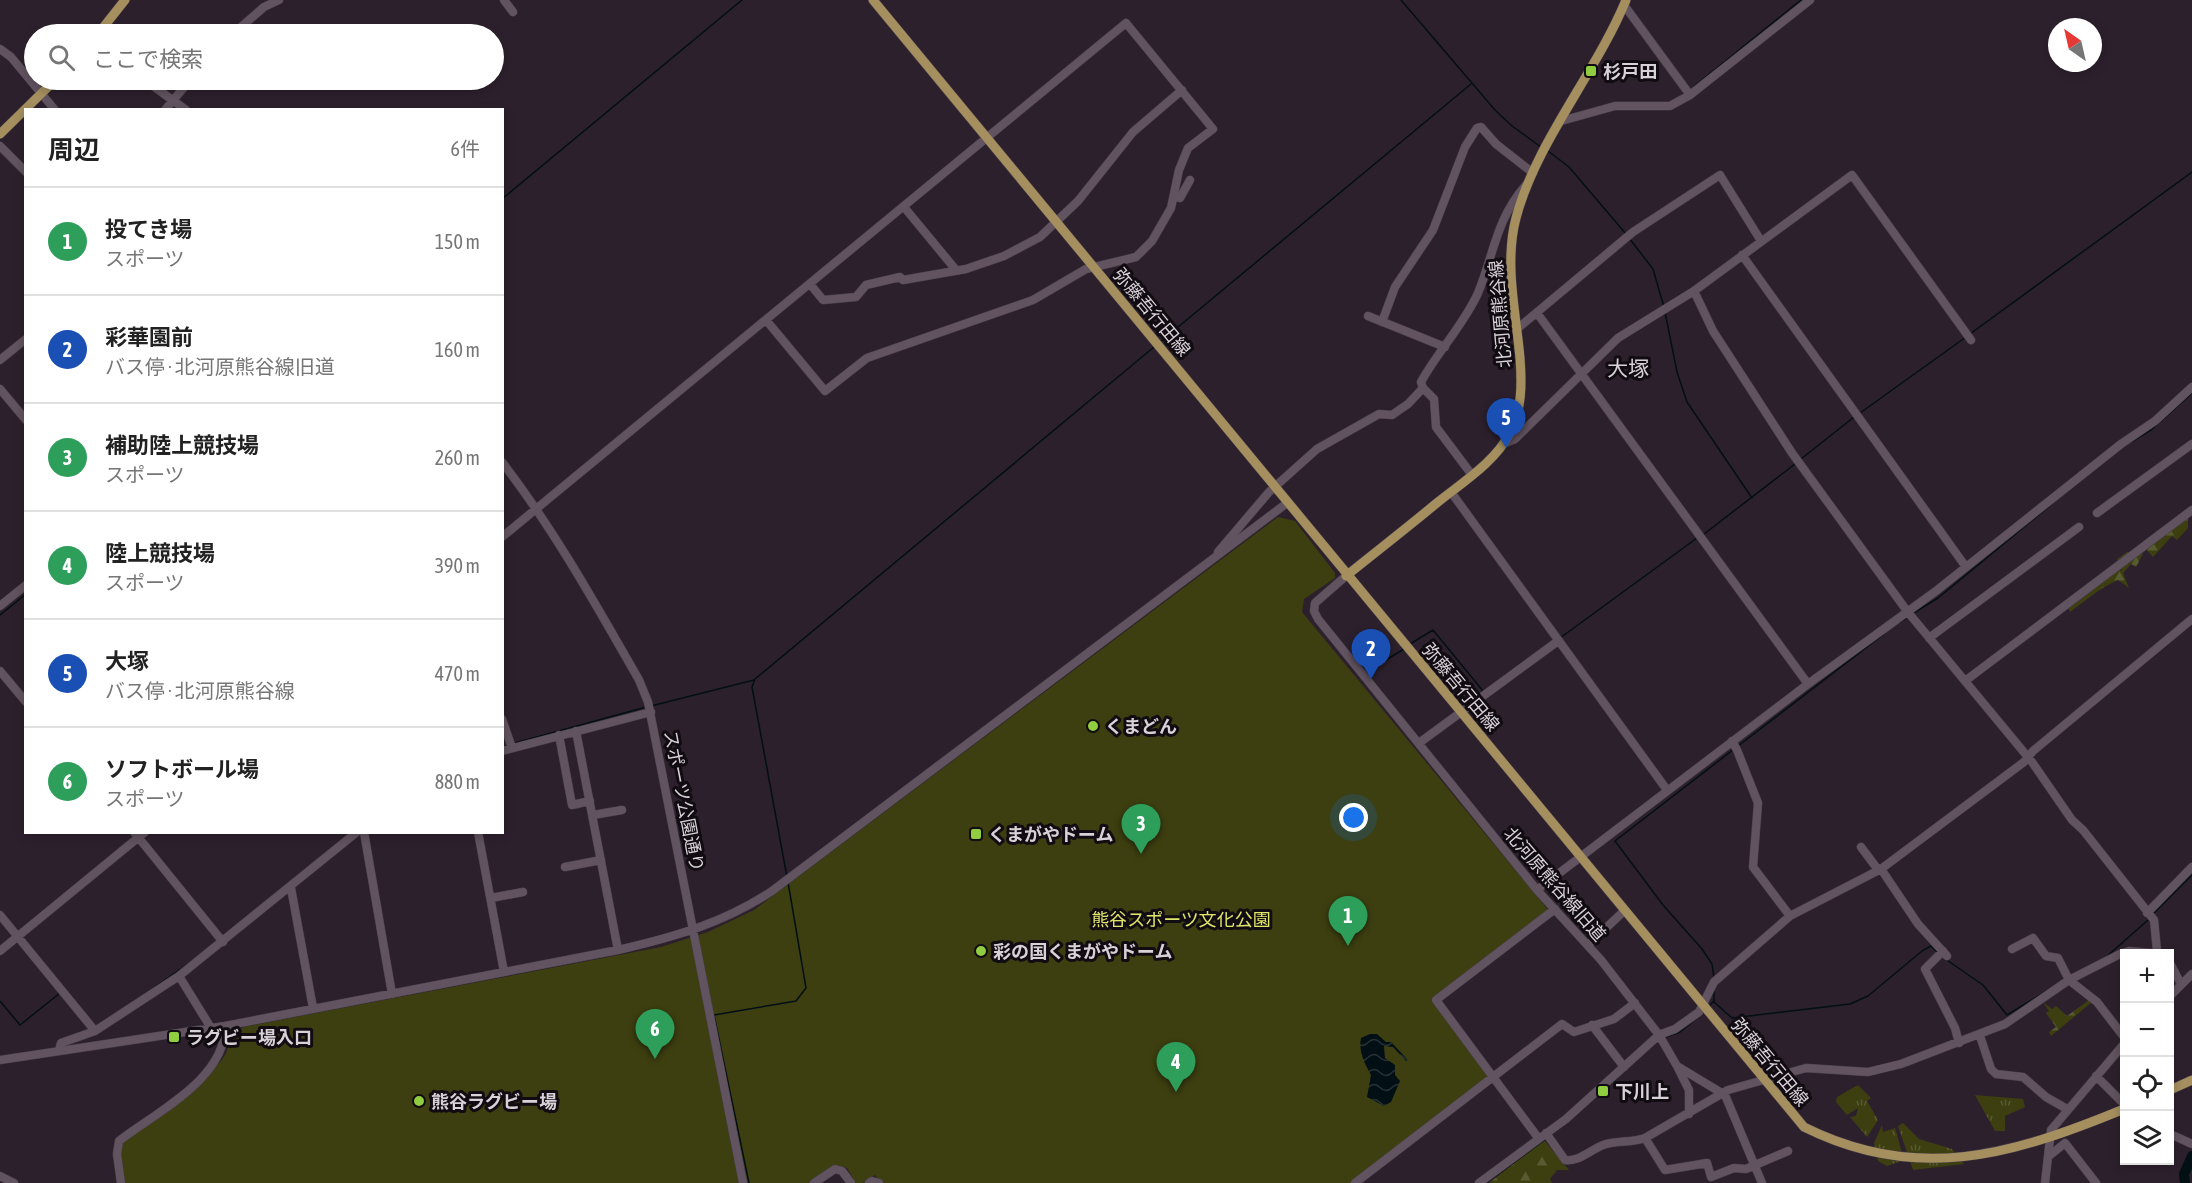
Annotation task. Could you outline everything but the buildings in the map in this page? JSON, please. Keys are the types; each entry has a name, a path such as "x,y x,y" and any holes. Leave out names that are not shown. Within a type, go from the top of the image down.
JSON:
{"main road":[{"path":"106,24 125,0"},
{"name":"弥藤吾行田線","path":"873,0 1764,1080 1804,1127 1835,1151"},
{"name":"北河原熊谷線","path":"1346,576 1472,475 1503,444 1513,425 1521,390 1511,246 1516,216 1531,177 1625,2"},
{"path":"26,108 44,90"},
{"path":"0,134 24,110"},
{"path":"2174,1088 2192,1080"},
{"path":"2000,1161 2120,1111"}],"street":[{"path":"244,24 264,7 279,0"},
{"path":"504,0 513,12 513,0"},
{"path":"1561,121 1616,106 1670,106 1690,95 1810,0"},
{"path":"1625,2 1690,95"},
{"path":"504,535 1126,23 1213,129 1188,148 1171,208 1162,226 1136,257 1086,269 1033,300 867,358 825,391 766,320"},
{"path":"0,49 11,57 24,73"},
{"path":"38,90 53,108"},
{"path":"160,90 184,108"},
{"path":"166,108 181,90"},
{"path":"810,284 823,300 856,297 866,285 900,277 903,280 966,269 1004,256 1040,237 1057,223 1078,201 1133,132 1182,90"},
{"path":"1382,322 1395,287 1433,230 1465,147 1481,127 1531,177 1500,223 1478,292 1465,319 1422,382 1423,388 1434,399 1436,427 1441,437 1472,475"},
{"path":"0,146 24,170"},
{"path":"1517,329 1633,232 1720,175 1761,241"},
{"path":"1503,444 1515,439 1618,338 1694,291 1852,175 1971,340"},
{"path":"1174,196 1180,198 1190,180"},
{"path":"904,207 956,270"},
{"path":"1742,255 1966,567"},
{"path":"1694,291 1713,331 1792,453 1907,611 2027,757 2072,820 2083,830 2154,920 2159,949"},
{"path":"1537,313 1808,684"},
{"path":"1368,316 1445,347"},
{"path":"0,360 24,341"},
{"path":"1537,890 1582,859 1667,790 1966,567 2121,444 2155,421 2192,387"},
{"path":"1212,559 1275,487 1317,449 1379,414 1392,415 1408,404 1423,388"},
{"path":"0,389 24,418"},
{"path":"2097,513 2192,444"},
{"name":"スポーツ公園通り","path":"504,465 537,508 639,680 651,712 743,1183"},
{"path":"1451,492 1667,790"},
{"path":"0,1060 225,1026 618,950 694,931 735,914 772,891 1287,503"},
{"path":"1965,681 2192,510"},
{"path":"1929,638 2079,527"},
{"name":"北河原熊谷線旧道","path":"1346,576 1314,603 1315,615 1537,890 1588,945 1635,1002 1659,1035 1689,1090 1689,1114"},
{"path":"0,606 24,587"},
{"path":"1479,1183 1539,1139 1659,1035 1675,1029 1704,1007 1714,982 1790,916 1881,869 2027,757 2192,620"},
{"path":"1419,743 1556,638"},
{"path":"0,671 24,700"},
{"path":"504,750 651,712"},
{"path":"504,725 512,748"},
{"path":"576,731 618,950"},
{"path":"560,735 572,805 590,801"},
{"path":"1732,741 1758,803 1753,867 1790,916"},
{"path":"593,815 622,810"},
{"path":"59,1050 61,1043 95,1031 179,976 291,888 355,834"},
{"path":"364,834 392,994"},
{"path":"478,834 504,972"},
{"path":"0,951 136,835 223,942"},
{"path":"1861,847 1876,867 1881,869 1918,924 1945,953 1925,969 1959,1043"},
{"path":"565,867 601,860"},
{"path":"2147,912 2192,867"},
{"path":"291,888 313,1008"},
{"path":"491,898 523,892"},
{"path":"1539,1139 1436,1000 1555,909"},
{"path":"1588,945 1624,911"},
{"path":"0,915 95,1031"},
{"path":"2012,949 2033,938 2046,956 2058,958 2069,980 2097,1002 2120,1032"},
{"path":"1546,1133 1565,1160 1573,1161 1605,1144 1634,1142 1645,1138 1725,1095 1728,1090 1806,1068 1868,1072 1901,1064 1980,1036 2005,1024 2069,980 2120,954"},
{"path":"2174,972 2181,984"},
{"path":"2174,991 2192,975"},
{"path":"179,976 211,1028"},
{"path":"1355,1183 1562,1024 1574,1032 1614,1019 1635,1002"},
{"path":"1592,1025 1624,1067"},
{"path":"122,1183 117,1154 119,1141 165,1110 205,1073 221,1051 225,1026"},
{"path":"1980,1036 1991,1069 1996,1074 2023,1077 2046,1097 2067,1109"},
{"path":"2045,1183 2051,1130 2120,1049"},
{"path":"1677,1066 1725,1095 1762,1183"},
{"path":"2096,1077 2120,1100"},
{"path":"2174,1136 2191,1143"},
{"path":"1645,1138 1665,1170 1707,1163 1712,1180 1734,1168 1746,1169 1788,1151"},
{"path":"2049,1156 2065,1143 2097,1183"},
{"path":"814,1183 835,1169 842,1171 851,1183"},
{"path":"0,1176 14,1183"},
{"path":"868,1183 872,1180 879,1183"}],"green space":[{"name":"熊谷スポーツ文化公園","path":"1278,517 1295,521 1335,573 1335,578 1304,599 1302,612 1549,911 1432,1000 1491,1077 1351,1183 881,1183 875,1175 863,1183 856,1183 847,1168 839,1166 811,1183 124,1183 120,1155 123,1141 162,1114 199,1084 221,1061 231,1040 243,1027 661,947 708,932 754,910"},
{"path":"2183,517 2188,519 2188,528 2177,540 2172,536 2153,557 2145,548 2168,528 2178,526 2178,521"},
{"path":"2127,552 2143,554 2136,567 2131,564 2123,573 2129,588 2118,580 2099,590 2070,612 2067,606 2086,595 2118,569 2122,571 2117,559"},
{"path":"2089,1000 2092,1002 2051,1036 2049,1032 2056,1027 2046,1013 2049,1011 2043,1002 2052,1009 2056,1006 2067,1016"},
{"path":"1858,1085 1871,1098 1867,1101 1878,1120 1867,1137 1850,1117 1856,1116 1858,1108 1847,1115 1836,1102 1837,1097"},
{"path":"1975,1095 2023,1099 2025,1107 2005,1116 2005,1131 1995,1131"},
{"path":"1903,1123 1919,1139 1952,1149 1964,1164 1913,1170 1898,1126"},
{"path":"1882,1125 1883,1132 1895,1128 1904,1160 1887,1166 1878,1161 1874,1143"},
{"path":"1544,1140 1569,1170 1557,1170 1550,1179 1552,1183 1489,1183"}],"water":[{"path":"1377,1034 1386,1042 1391,1042 1408,1060 1406,1061 1393,1047 1384,1046 1385,1058 1395,1065 1395,1075 1400,1081 1391,1102 1384,1106 1367,1097 1371,1075 1360,1043 1361,1038"}],"waterway":[{"path":"504,197 742,0"},
{"path":"1401,0 1495,110 1512,126 1541,147"},
{"path":"1691,89 1801,0"},
{"path":"1160,342 1471,84"},
{"path":"1548,151 1569,167 1626,234"},
{"path":"1970,334 2192,172"},
{"path":"1629,238 1653,269 1664,307"},
{"path":"1665,312 1677,372 1687,402 1752,498"},
{"path":"1860,413 1966,337"},
{"path":"787,877 752,687 755,679 1154,347"},
{"path":"2131,442 2151,430 2192,393"},
{"path":"1801,459 1854,417"},
{"path":"1704,534 1795,464"},
{"path":"1912,614 1938,598 2052,504"},
{"path":"1560,638 1697,538"},
{"path":"0,615 24,596"},
{"path":"1900,622 1908,617"},
{"path":"1410,644 1433,630 1483,691"},
{"path":"1738,746 1884,634"},
{"path":"1368,671 1404,649"},
{"path":"651,706 754,680"},
{"path":"515,743 646,707"},
{"path":"1714,978 1712,964 1702,949 1663,905 1615,841 1734,749"},
{"path":"2153,914 2192,875"},
{"path":"749,1183 714,1015 796,1001 806,988 788,882"},
{"path":"2105,958 2148,920"},
{"path":"1714,1002 1732,1018 1850,1004 1868,996 1922,951 1931,946 1937,952"},
{"path":"1941,956 1983,985 2007,1015 2048,990"},
{"path":"145,994 195,959"},
{"path":"1709,1006 1714,1001 1714,989"},
{"path":"0,1001 20,1025 60,993"},
{"path":"1663,1038 1680,1032 1702,1014"},
{"path":"1573,1117 1617,1078"},
{"path":"1552,1134 1563,1126"},
{"path":"1486,1183 1546,1139"},
{"path":"2185,1183 2184,1174 2192,1156"}],"place":[{"name":"杉戸田","path":"1591,71"},
{"name":"大塚","path":"1506,448"},
{"name":"彩華園前","path":"1371,679"},
{"name":"くまどん","path":"1093,726"},
{"name":"くまがやドーム","path":"976,834"},
{"name":"補助陸上競技場","path":"1141,854"},
{"name":"投てき場","path":"1348,946"},
{"name":"彩の国くまがやドーム","path":"981,951"},
{"name":"ラグビー場入口","path":"174,1037"},
{"name":"ソフトボール場","path":"655,1059"},
{"name":"下川上","path":"1603,1091"},
{"name":"陸上競技場","path":"1176,1092"},
{"name":"熊谷ラグビー場","path":"419,1101"}],"district":[{"name":"大塚","path":"1628,368"}]}
